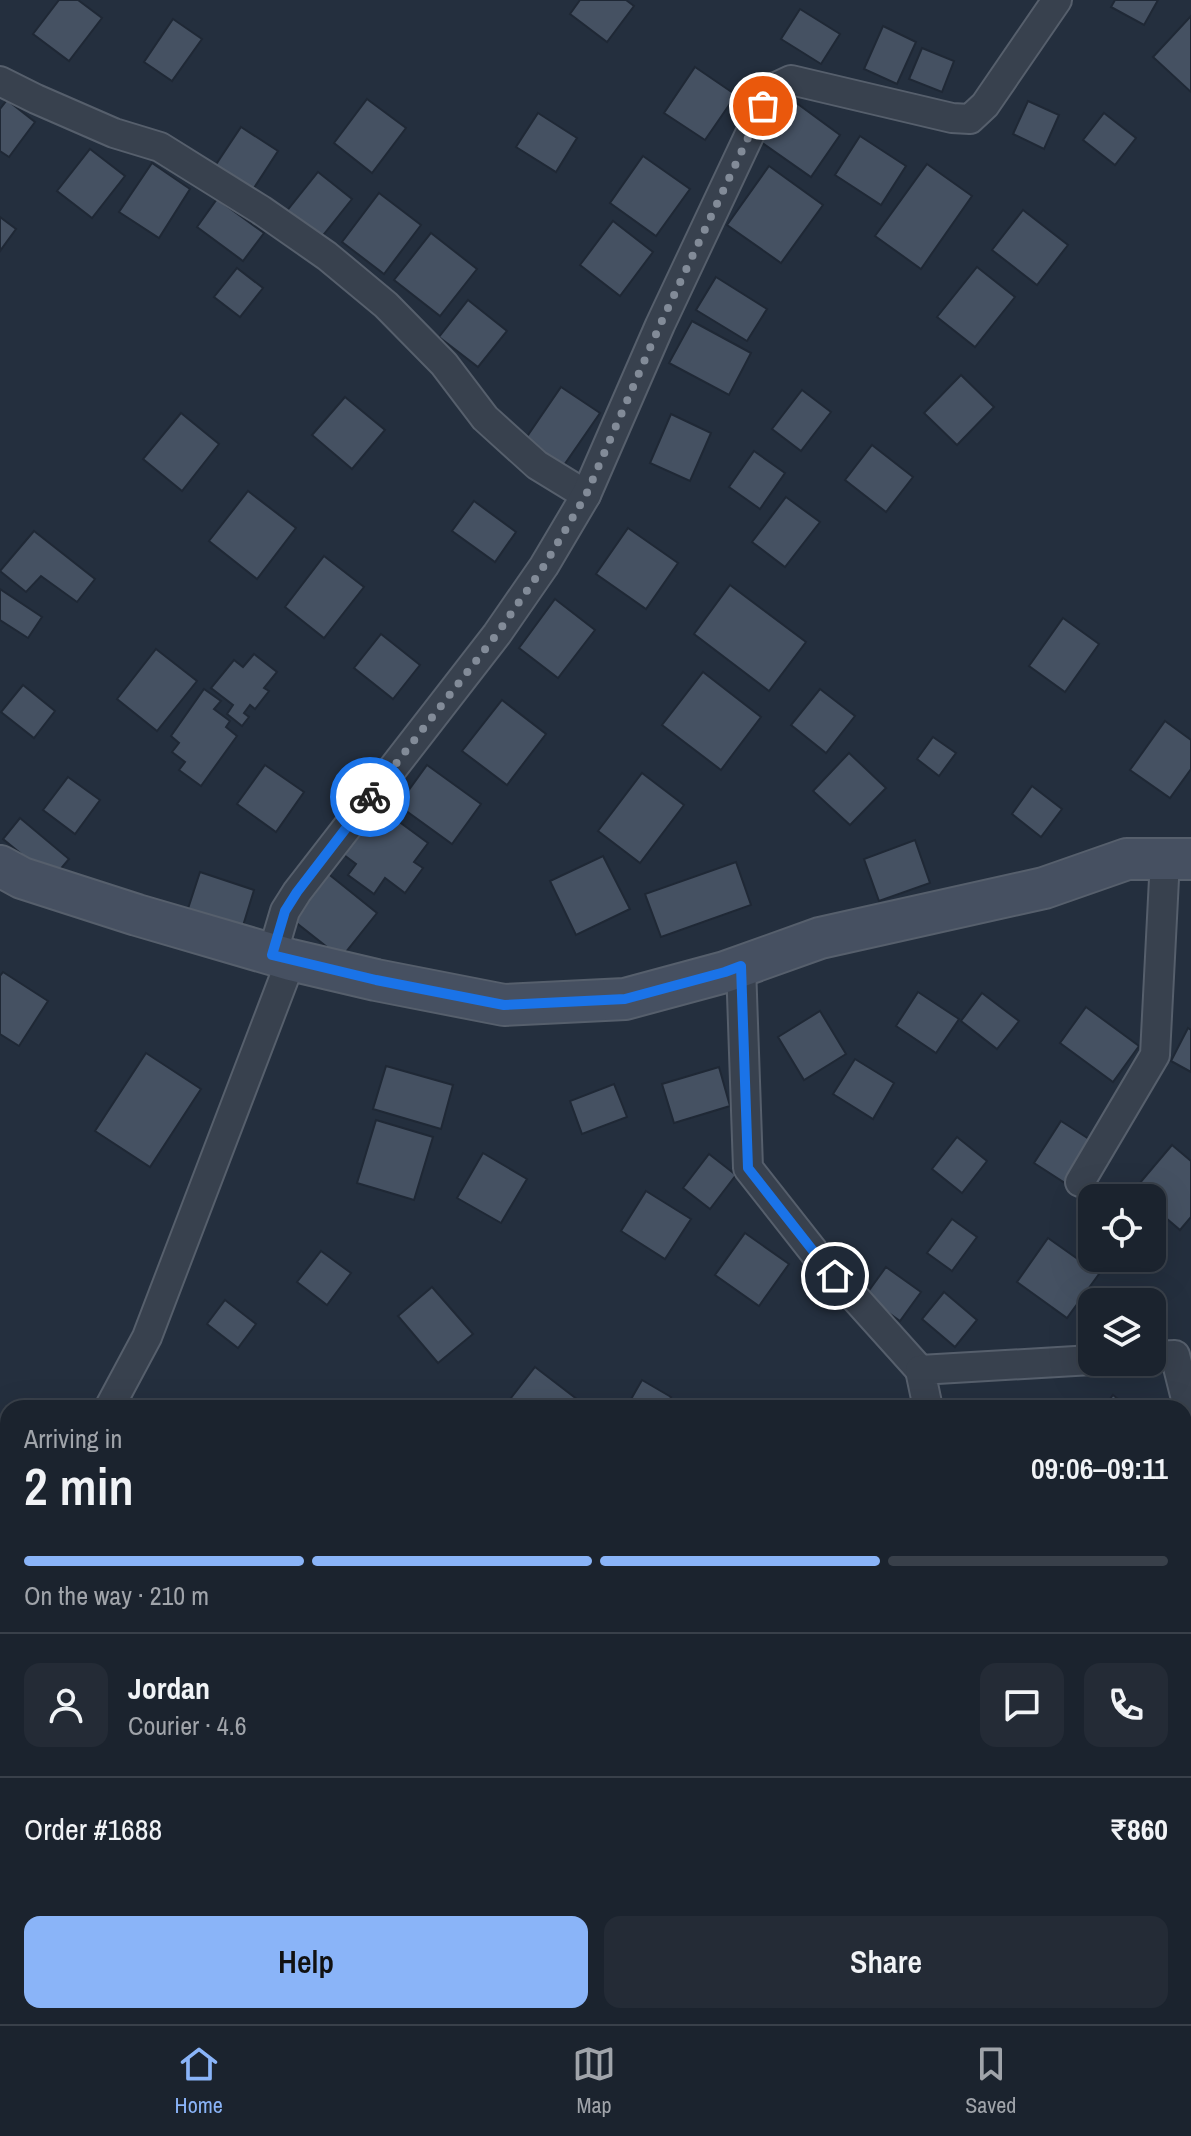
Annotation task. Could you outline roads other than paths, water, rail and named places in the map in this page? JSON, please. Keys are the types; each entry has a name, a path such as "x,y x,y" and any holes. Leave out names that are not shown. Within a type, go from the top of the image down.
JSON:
{"main road":[{"path":"0,866 22,878 282,958 504,1005 625,999 725,972 820,938 1044,888 1127,859 1178,859"}],"street":[{"path":"113,1400 147,1337 282,958 285,911 497,634 544,566 586,495 660,325 763,106 776,87 791,80 952,118 970,119 985,105 1057,0"},
{"path":"0,81 114,133 160,147 261,210 327,256 386,305 435,354 485,418 537,465 586,495"},
{"path":"1080,1182 1155,1055 1178,859"},
{"path":"741,966 748,1168 814,1252 920,1370 926,1400"},
{"path":"1166,1355 1175,1355 1186,1400"},
{"path":"920,1370 1078,1361"}]}
